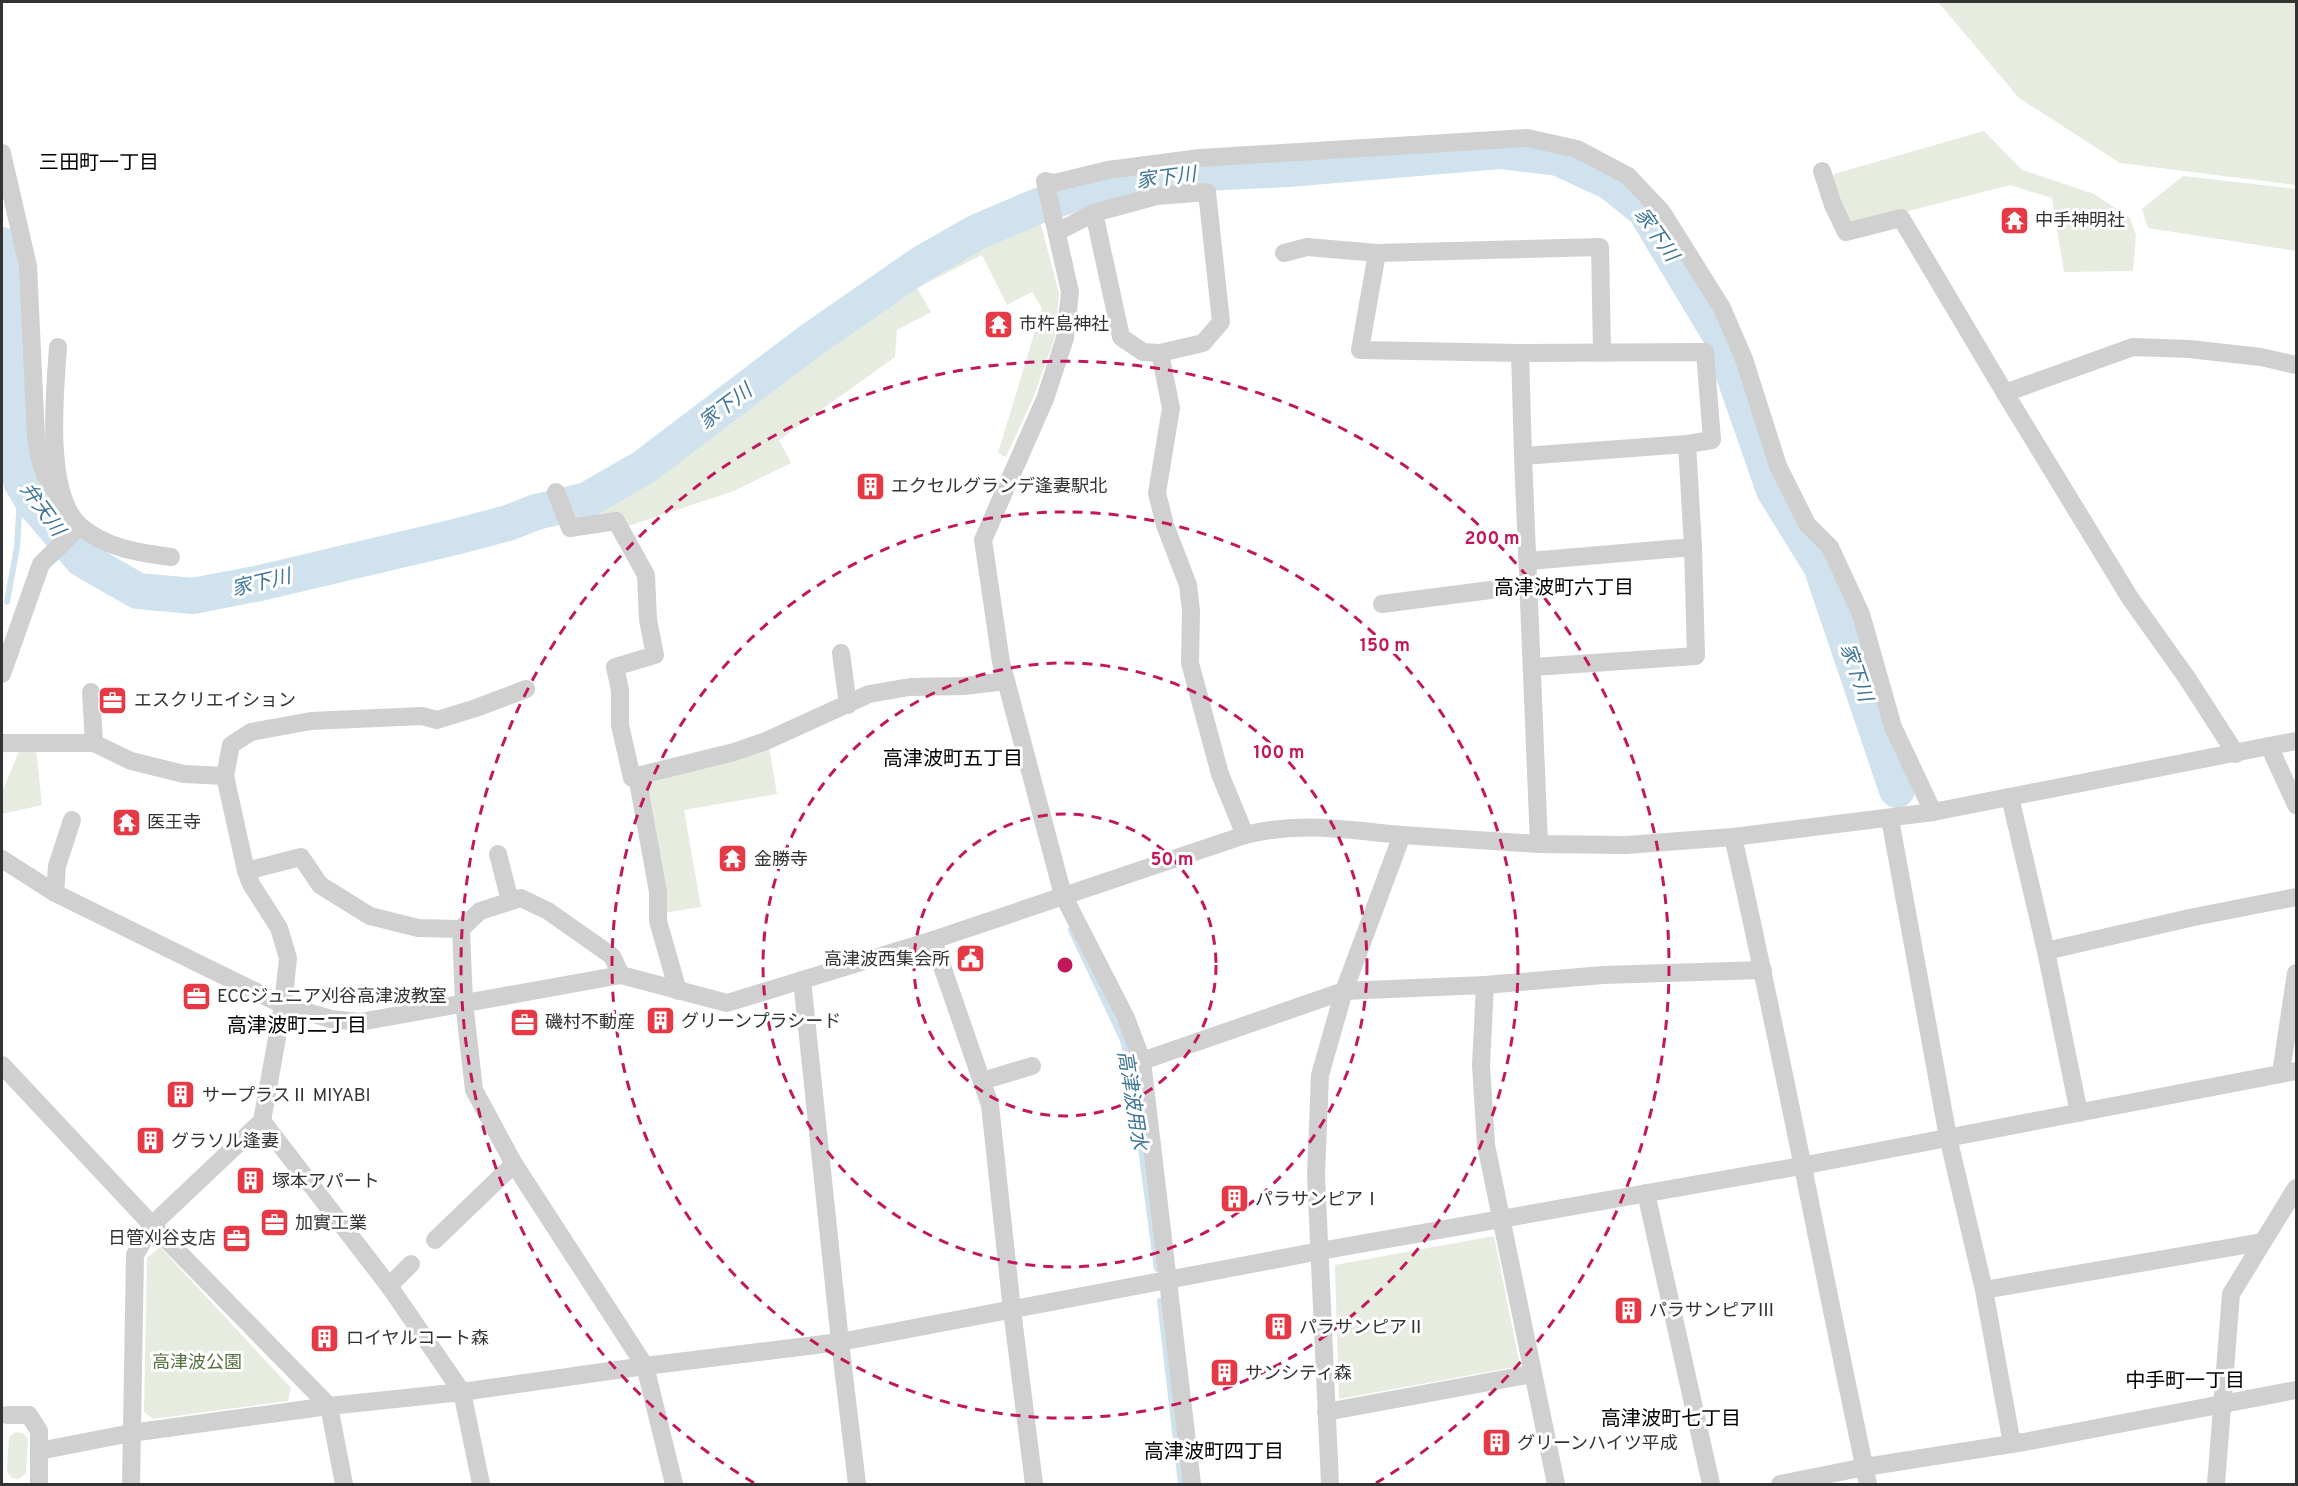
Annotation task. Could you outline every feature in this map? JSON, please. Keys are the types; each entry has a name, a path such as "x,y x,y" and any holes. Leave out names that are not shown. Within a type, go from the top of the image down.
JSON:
{"street":[{"path":"1192,1485 1142,1061 1126,1018 1063,895 1001,662 983,540 1046,399 1065,338 1070,292 1045,181 1054,183 1108,170 1200,158 1527,138 1577,149 1628,176 1662,212 1722,308 1744,359 1778,466 1807,524 1830,547 1860,614 1893,727 1933,812"},
{"path":"2,153 28,266 36,437 45,479 66,505 78,527 100,539 133,552 171,557"},
{"path":"1822,171 1833,205 1846,232 1901,218 2130,598 2187,678 2236,754"},
{"path":"1057,232 1094,213 1157,196 1207,192 1221,322 1203,343 1160,353 1143,352 1121,337 1094,213"},
{"path":"1284,253 1307,247 1377,253 1600,247 1602,351"},
{"path":"1377,253 1360,350 1705,352 1712,440 1687,444 1523,456"},
{"path":"58,346 55,386 55,461 66,505"},
{"path":"2005,393 2133,347 2189,349 2261,357 2296,366"},
{"path":"1520,352 1539,844"},
{"path":"1160,353 1171,408 1156,493 1165,525 1188,585 1191,611 1190,663 1220,774 1245,835"},
{"path":"1533,667 1696,656 1687,444"},
{"path":"556,493 570,528 616,521 646,575 648,620 655,655 615,667 620,690 620,725 632,778 734,752 766,741 869,694 900,689 964,686 1006,681"},
{"path":"2,674 41,564 78,527"},
{"path":"1529,561 1693,547"},
{"path":"1382,604 1529,585"},
{"path":"841,653 848,705"},
{"path":"131,1485 135,1255 152,1225 262,1121 283,1005 288,958 279,928 251,884 246,871 225,776 231,745 251,732 311,721 422,716 437,720 526,689"},
{"path":"91,693 94,743"},
{"path":"2,860 56,893 283,1005 331,1019 360,1022 621,975 728,1004 933,940 1245,835 1273,828 1305,826 1539,844 1626,845 1733,837 1933,812 2296,741"},
{"path":"2,743 94,743 131,761 184,774 225,776"},
{"path":"2269,746 2296,805"},
{"path":"637,776 658,892 658,921 678,991"},
{"path":"2010,797 2046,951 2079,1113"},
{"path":"1890,819 1948,1137 1984,1290 2012,1444"},
{"path":"56,893 57,866 72,820"},
{"path":"1330,1485 1316,1175 1320,1075 1344,991 1402,835"},
{"path":"1733,837 1763,970 1801,1166 1866,1476"},
{"path":"498,854 510,901"},
{"path":"246,871 301,857 320,885 370,916 418,928 461,928 480,911 521,898 548,911 612,956 621,975"},
{"path":"2046,951 2194,917 2296,897"},
{"path":"461,928 464,1002 474,1090 514,1164 645,1366 674,1485"},
{"path":"933,940 990,1105 1034,1485"},
{"path":"1142,1061 1344,991 1485,985 1603,975 1763,970"},
{"path":"39,1451 131,1433 329,1406 462,1392 840,1342 1320,1251 1801,1166 2289,1072 2296,973"},
{"path":"802,980 857,1485"},
{"path":"1485,985 1481,1077 1486,1145 1556,1485"},
{"path":"2,1065 152,1225 329,1406 344,1485"},
{"path":"982,1081 1032,1066"},
{"path":"262,1121 389,1286 462,1392 481,1485"},
{"path":"435,1240 514,1164"},
{"path":"2216,1485 2230,1294 2296,1188"},
{"path":"1646,1193 1711,1485"},
{"path":"1984,1290 2262,1242"},
{"path":"389,1286 411,1264"},
{"path":"1326,1412 1532,1374"},
{"path":"1780,1485 1866,1476 2012,1444 2223,1406 2296,1390"},
{"path":"3,1417 29,1415 39,1431 39,1485"}],"green space":[{"path":"1938,2 2296,2 2296,185 2120,163 2019,98"},
{"path":"1984,131 2022,170 2094,194 2130,218 2136,235 2133,271 2064,272 2052,198 2010,185 1850,226 1832,190 1834,174"},
{"path":"2183,176 2296,189 2296,251 2148,228 2142,209"},
{"path":"1039,217 1059,293 1055,337 1034,396 1006,457 998,453 1042,308 1032,292 1007,305 982,255 917,288 931,312 897,330 895,357 779,440 791,463 734,491 628,526 573,521 570,510 591,504 648,472 880,300 894,296 925,274 957,256"},
{"path":"769,747 777,794 684,810 701,907 664,913 644,780"},
{"path":"20,749 36,749 42,805 2,814 2,792"},
{"path":"1494,1236 1520,1366 1339,1399 1335,1265"},
{"name":"高津波公園","path":"160,1247 291,1388 288,1401 153,1419 144,1412 147,1258"},
{"path":"15,1432 23,1433 28,1439 26,1473 19,1479 12,1478 7,1472 9,1437"}],"waterway":[{"name":"家下川","path":"2,245 5,259 12,429 21,481 34,503 82,559 138,591 193,596 260,583 455,537 508,523 536,512 587,500 644,467 810,341 921,264 977,232 1038,206 1098,186 1163,175 1288,169 1500,151 1558,158 1610,182 1645,210 1720,335 1774,490 1821,566 1897,790"},
{"name":"弁天川","path":"7,602 17,547 21,481"},
{"name":"高津波用水","path":"1071,930 1122,1038 1130,1065 1157,1269"},
{"name":"高津波用水","path":"1160,1301 1181,1484"}],"place":[{"name":"中手神明社","path":"2014,220"},
{"name":"市杵島神社","path":"998,324"},
{"name":"エクセルグランデ逢妻駅北","path":"870,486"},
{"name":"エスクリエイション","path":"113,700"},
{"name":"医王寺","path":"126,822"},
{"name":"金勝寺","path":"733,859"},
{"name":"高津波西集会所","path":"971,959"},
{"name":"ECCジュニア刈谷高津波教室","path":"196,996"},
{"name":"グリーンプラシード","path":"660,1021"},
{"name":"磯村不動産","path":"524,1022"},
{"name":"サープラスⅡ MIYABI","path":"181,1095"},
{"name":"グラソル逢妻","path":"150,1141"},
{"name":"塚本アパート","path":"251,1181"},
{"name":"パラサンピアⅠ","path":"1234,1199"},
{"name":"加實工業","path":"274,1223"},
{"name":"日管刈谷支店","path":"237,1238"},
{"name":"パラサンピアⅢ","path":"1628,1310"},
{"name":"パラサンピアⅡ","path":"1278,1327"},
{"name":"ロイヤルコート森","path":"325,1338"},
{"name":"サンシティ森","path":"1224,1373"},
{"name":"グリーンハイツ平成","path":"1496,1443"}],"district":[{"name":"三田町一丁目","path":"99,162"},
{"name":"高津波町六丁目","path":"1564,587"},
{"name":"高津波町五丁目","path":"953,758"},
{"name":"高津波町二丁目","path":"297,1025"},
{"name":"中手町一丁目","path":"2185,1380"},
{"name":"高津波町七丁目","path":"1671,1418"},
{"name":"高津波町四丁目","path":"1214,1451"}]}
